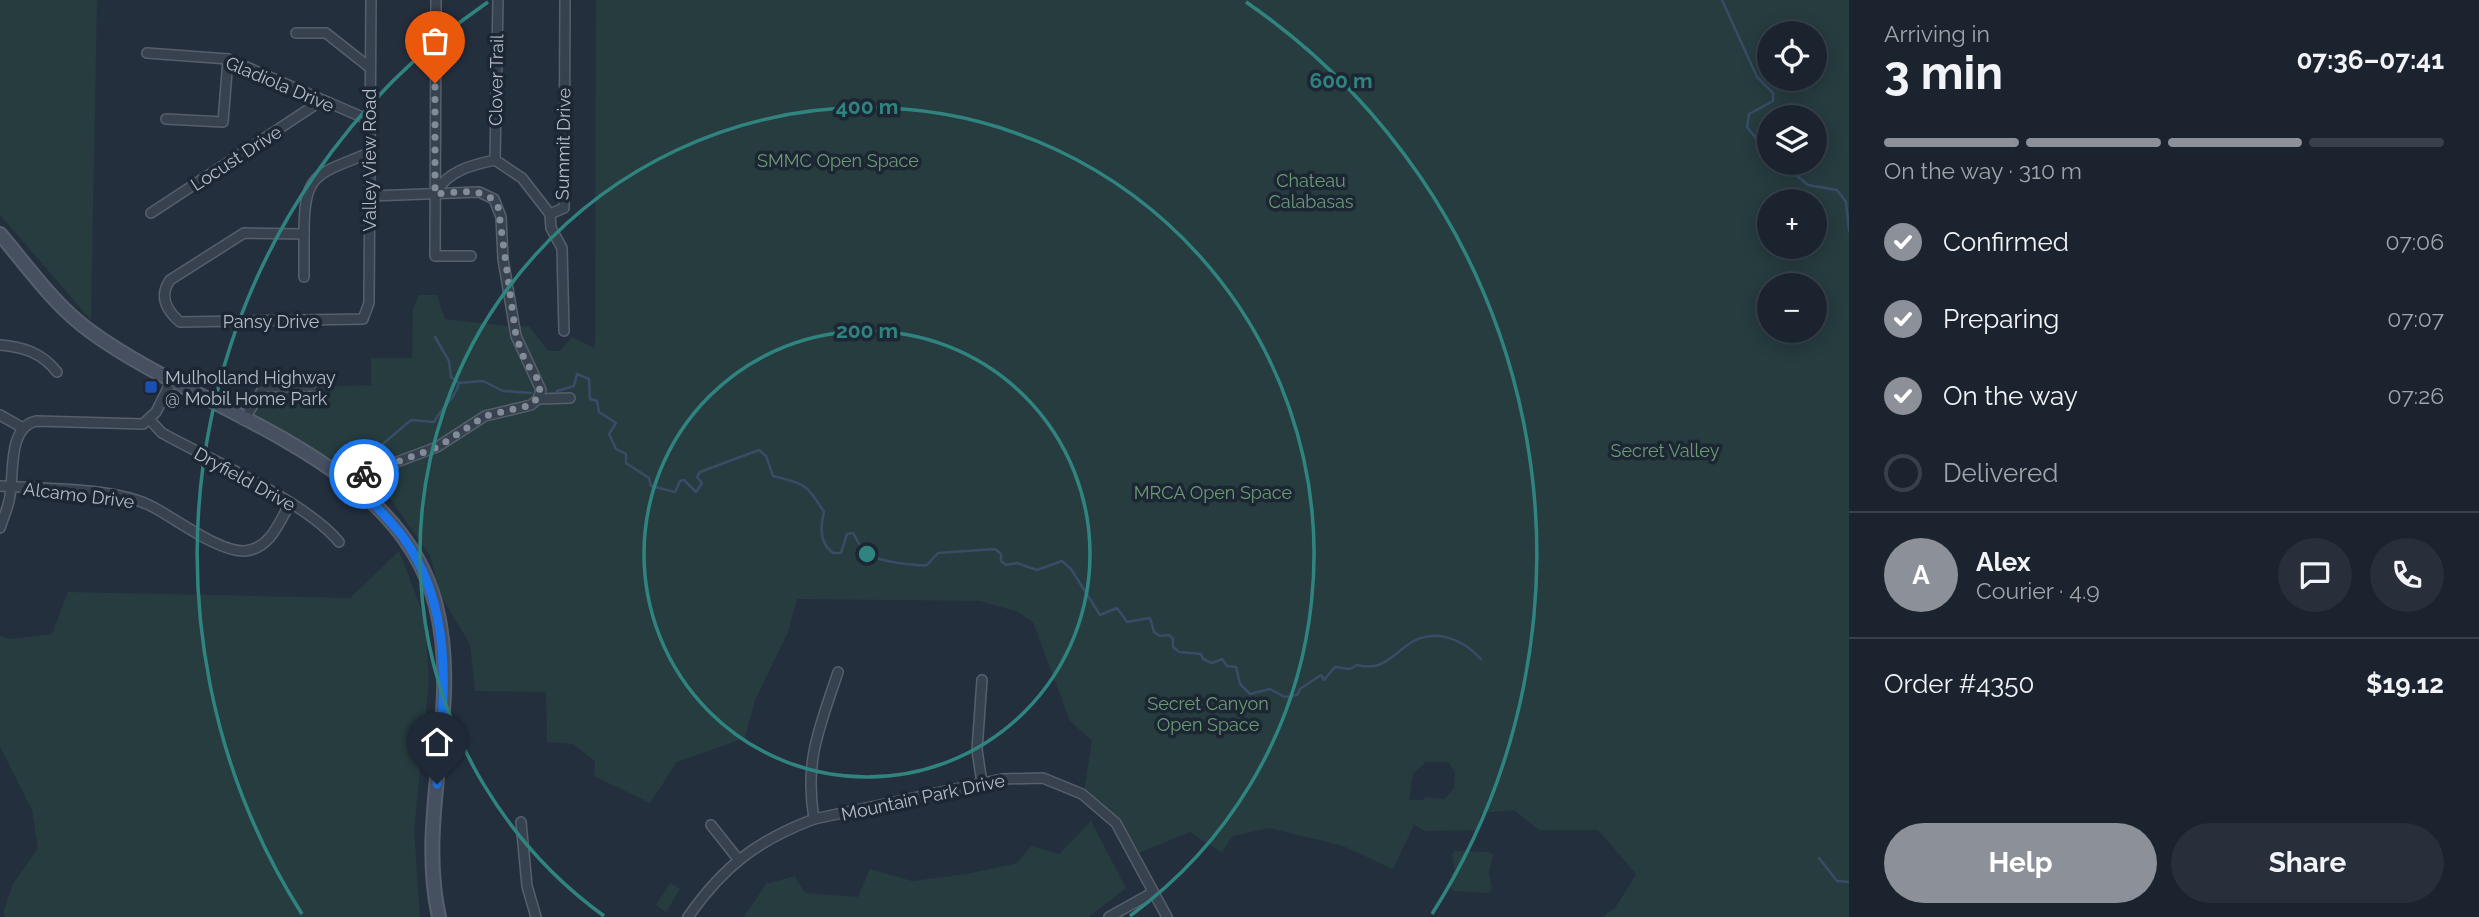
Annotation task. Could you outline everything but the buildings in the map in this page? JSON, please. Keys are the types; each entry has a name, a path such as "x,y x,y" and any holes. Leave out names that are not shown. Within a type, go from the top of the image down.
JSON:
{"main road":[{"path":"0,234 55,299 88,330 171,382 352,482 397,528 417,559 430,586 440,625 445,680 433,856 439,917"}],"street":[{"name":"Valley View Road","path":"363,319 369,303 371,0"},
{"path":"436,0 435,256 471,256"},
{"name":"Clover Trail","path":"495,160 498,0"},
{"name":"Summit Drive","path":"495,160 522,178 550,214 564,206 565,0"},
{"path":"296,33 326,33 369,67"},
{"name":"Gladiola Drive","path":"147,53 228,59 369,120"},
{"path":"166,119 223,122 228,59"},
{"name":"Locust Drive","path":"151,213 321,101"},
{"path":"304,277 304,199 310,185 321,173 369,153"},
{"path":"435,194 445,178 472,165 495,160"},
{"path":"371,196 479,192 494,199 498,206 516,336 525,361 539,381 538,399"},
{"path":"550,214 551,228 562,248 564,331"},
{"name":"Pansy Drive","path":"304,234 244,233 170,280 165,288 168,310 180,322 363,319"},
{"path":"0,345 32,351 43,357 57,372"},
{"path":"0,528 12,487 17,443 23,428 36,421 134,426 149,419 156,412 171,382"},
{"path":"244,420 264,387 317,386"},
{"path":"352,482 359,476 445,444 485,416 527,407 538,399 570,398"},
{"path":"0,415 23,428"},
{"name":"Dryfield Drive","path":"149,419 162,433 290,503 327,527 339,542"},
{"name":"Alcamo Drive","path":"0,486 126,496 151,505 220,545 244,551 268,541 290,503"},
{"path":"814,820 809,790 810,764 838,672"},
{"path":"982,680 977,750 982,783"},
{"name":"Mountain Park Drive","path":"688,917 710,887 737,859 782,832 814,820 982,783 1022,777 1043,778 1082,794 1116,823 1167,917"},
{"path":"521,822 527,886 536,917"},
{"path":"711,825 737,859"},
{"path":"1110,917 1152,893"}],"green space":[{"path":"0,0 97,0 91,320 0,215"},
{"path":"596,0 1849,0 1849,917 1603,917 1616,907 1636,874 1598,830 1539,830 1514,810 1481,813 1477,830 1425,831 1414,825 1393,869 1343,846 1270,828 1232,836 1222,853 1190,832 1139,853 1135,844 1128,847 1121,834 1084,791 1092,741 1070,721 1033,622 1018,612 980,601 797,599 788,632 755,700 745,738 677,762 650,803 594,776 595,761 573,744 547,742 546,692 475,691 470,644 441,596 430,556 381,485 252,416 267,389 371,385 371,358 412,358 413,309 419,295 437,295 445,319 529,326 548,351 560,351 572,337 595,348","holes":["1426,762 1448,762 1455,773 1454,789 1444,799 1426,797 1423,800 1409,800 1413,774"]},
{"path":"399,551 425,619 429,681 414,831 420,917 6,917 3,913 13,884 38,848 32,810 0,747 0,636 11,639 52,634 68,592 350,598"},
{"path":"1091,821 1126,888 1089,917 744,917 766,884 795,876 805,893 858,897 870,869 912,881 967,874 1017,863 1031,846 1059,854"},
{"path":"1455,851 1489,852 1493,855 1489,872 1492,889 1488,893 1454,891 1451,888 1451,875 1455,871 1452,854"},
{"path":"670,883 680,889 666,912 656,905"}],"waterway":[{"path":"1722,0 1757,77 1773,93 1773,101 1766,105"},
{"path":"1757,110 1749,114 1747,127 1757,140"},
{"path":"1796,175 1808,185 1837,190 1846,202 1849,231"},
{"path":"435,337 449,361 451,377 459,383"},
{"path":"557,391 574,386 577,374 589,379 590,399 597,401 599,412 616,423 609,434 616,449 626,454 626,463 649,478 651,486 675,492 680,481 684,480 696,492 702,483 697,477 700,472 759,450 766,456 773,476 809,490 824,512 821,529 823,540 833,553 841,553 847,534 853,533 866,553 886,561 904,564 927,565 938,553 995,549 1001,554 1001,561 1006,565 1017,563 1037,570 1062,561 1071,569 1100,615 1117,608 1127,622 1150,618 1154,632 1160,636 1169,635 1173,639 1173,647 1179,652 1201,654 1203,659 1212,663 1222,659 1227,666 1236,667 1240,684 1250,694 1270,689 1285,697 1297,695 1300,689 1321,675 1324,680 1335,667 1350,669 1357,665 1378,665 1416,640 1426,637 1456,640 1481,659"},
{"path":"349,463 384,443 411,420 434,422 455,394 459,383 483,381 503,391 531,393"},
{"path":"1819,858 1837,881 1849,882"}],"way so far":[{"path":"364,474 438,447 452,440 471,422 491,414 531,405 536,403 540,395 539,381 525,361 516,336 503,259 498,206 494,199 479,192 435,194 435,83"}],"place":[{"name":"Mulholland Highway @ Mobil Home Park","path":"151,387"}],"route":[{"path":"364,474 352,482 404,538 423,570 436,606 443,645 445,680 437,784"}],"park label":[{"name":"SMMC Open Space","path":"838,160"},
{"name":"Chateau Calabasas","path":"1311,190"},
{"name":"Secret Valley","path":"1665,450"},
{"name":"MRCA Open Space","path":"1213,492"},
{"name":"Secret Canyon Open Space","path":"1208,713"}]}
